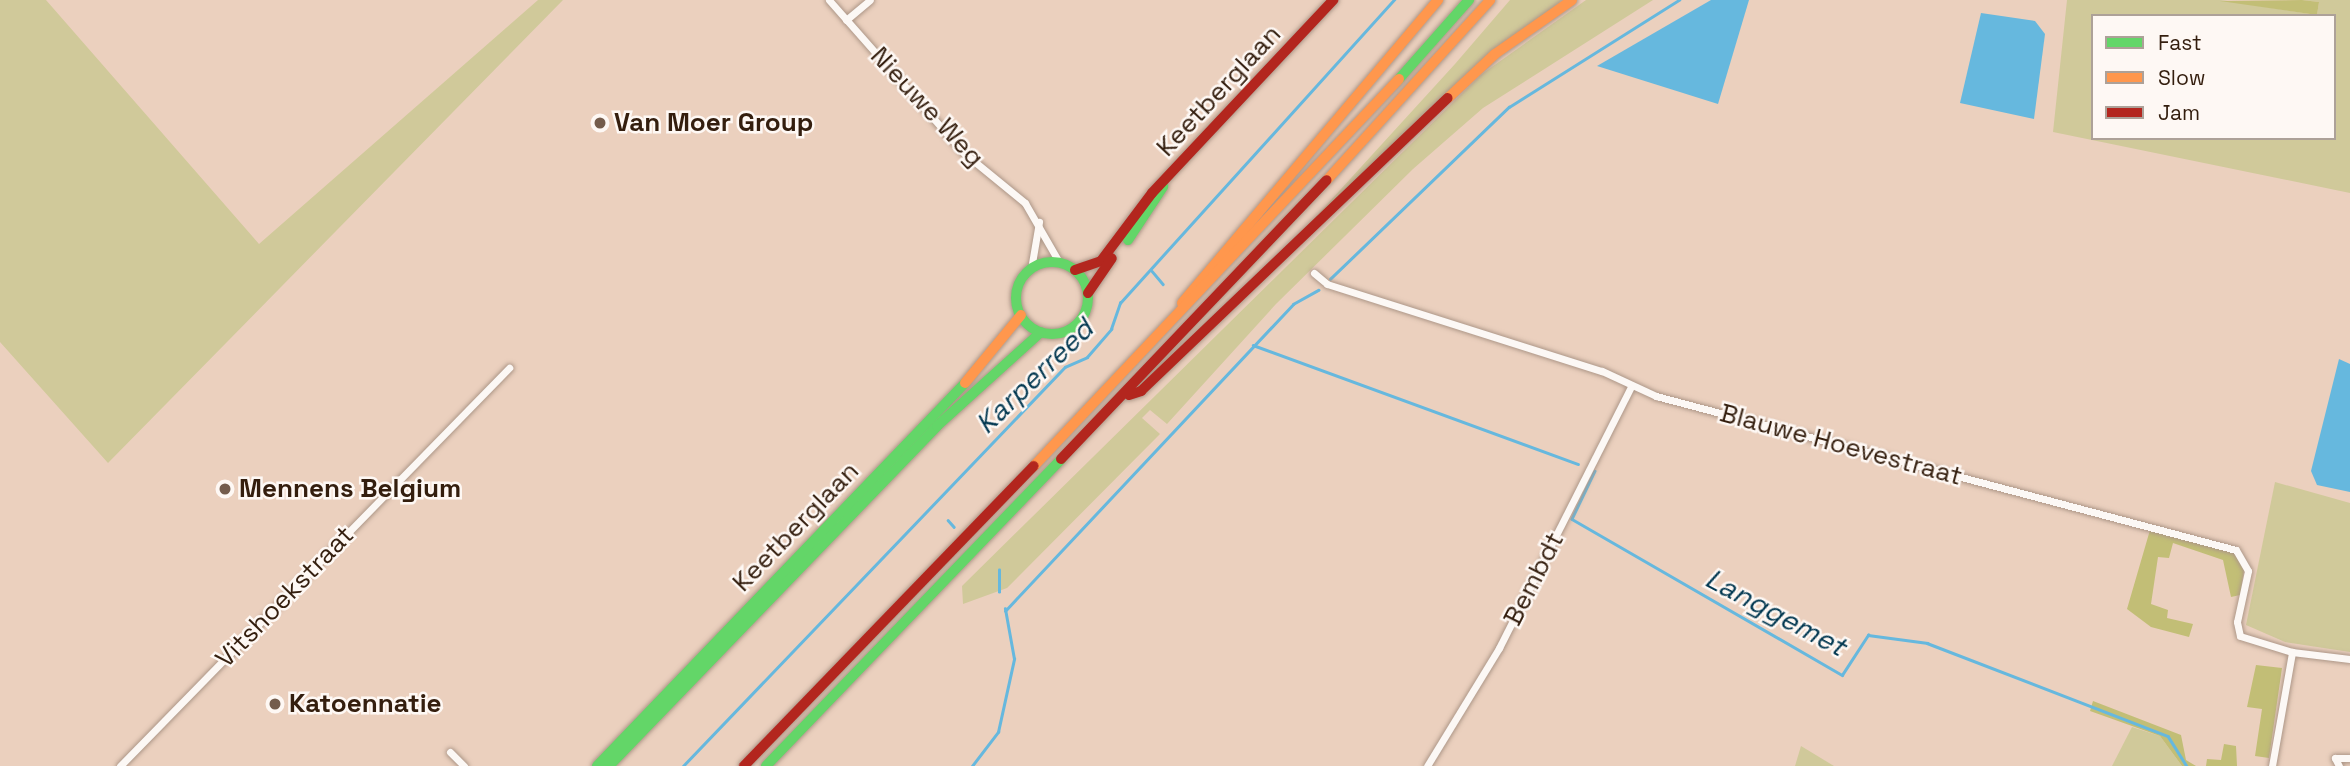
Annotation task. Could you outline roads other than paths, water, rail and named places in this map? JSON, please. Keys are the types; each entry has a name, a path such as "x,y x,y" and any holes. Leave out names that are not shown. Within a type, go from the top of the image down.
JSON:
{"main road":[{"name":"Keetberglaan","path":"1075,270 1101,261 1167,182 1333,0"},
{"path":"1174,319 1186,294 1438,0"},
{"path":"744,766 1174,319 1469,0"},
{"path":"766,766 1121,398 1490,0"},
{"path":"1121,398 1141,391 1495,54 1572,0"},
{"name":"Keetberglaan","path":"1088,295 1167,182"},
{"path":"1059,262 1075,270 1088,295 1074,326 1041,332 1021,315 1017,292 1031,269 1059,262"},
{"name":"Keetberglaan","path":"597,766 1007,339 1021,315"},
{"name":"Keetberglaan","path":"609,766 937,426 1041,332"}],"street":[{"name":"Nieuwe Weg","path":"829,0 964,153 1039,221 1059,262"},
{"path":"846,20 870,0"},
{"path":"1316,19 1320,0"},
{"path":"1031,269 1039,221"},
{"name":"Blauwe Hoevestraat","path":"1314,273 1327,284 1602,371 1631,387 2236,550 2248,571 2237,632 2292,653"},
{"name":"Vitshoekstraat","path":"120,766 509,368"},
{"name":"Bembdt","path":"1427,766 1499,648 1631,387"},
{"path":"2272,766 2292,653 2350,659"},
{"path":"450,752 464,766"},
{"path":"2339,766 2335,758 2350,758"}],"water":[{"path":"1711,0 1749,0 1718,104 1597,66"},
{"path":"1981,13 2035,21 2045,34 2034,119 1960,103"},
{"path":"2339,359 2350,364 2350,492 2317,485 2311,471"}],"waterway":[{"name":"Karperreed","path":"683,766 1065,367 1087,357 1111,329 1120,303 1394,0"},
{"path":"1330,279 1509,107 1679,0"},
{"name":"Langgemet","path":"1152,271 1163,284"},
{"path":"1005,611 1293,304 1318,290"},
{"name":"Langgemet","path":"1253,345 1578,464"},
{"name":"Langgemet","path":"1595,471 1572,519 1842,675 1868,635 1927,643 2168,736 2187,766"},
{"path":"948,520 954,527"},
{"path":"999,570 999,592"},
{"path":"972,766 998,732 1014,659 1005,609"}],"place":[{"name":"Van Moer Group","path":"600,123"},
{"name":"Mennens Belgium","path":"225,489"},
{"name":"Katoennatie","path":"275,704"}]}
